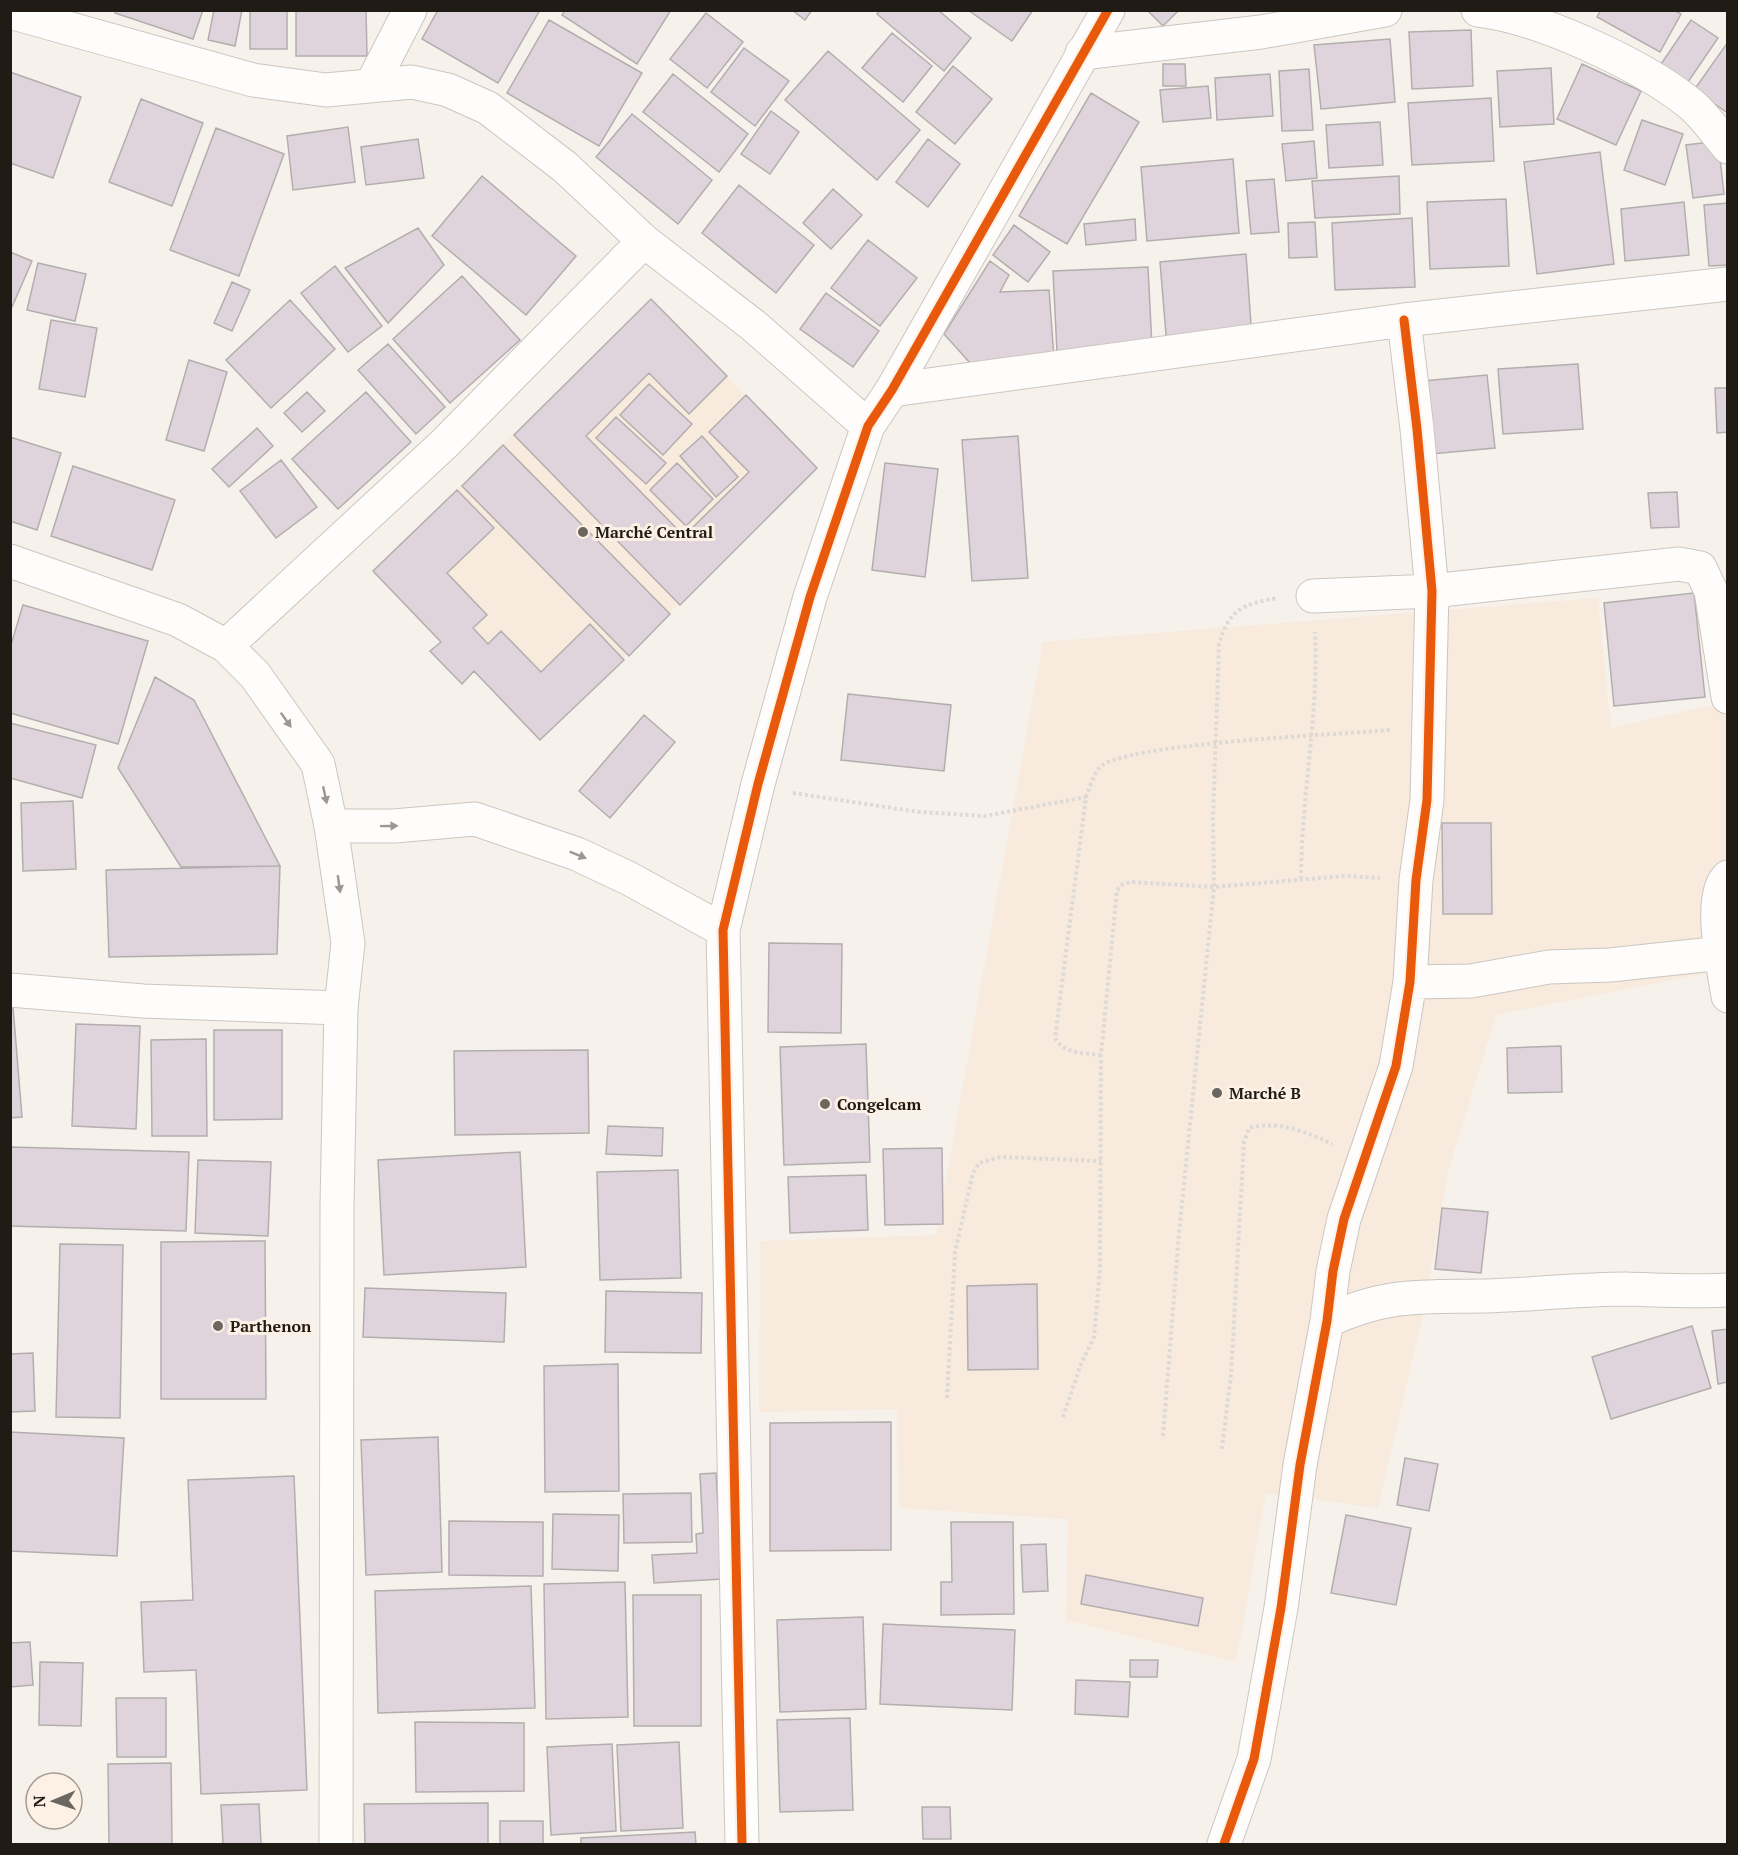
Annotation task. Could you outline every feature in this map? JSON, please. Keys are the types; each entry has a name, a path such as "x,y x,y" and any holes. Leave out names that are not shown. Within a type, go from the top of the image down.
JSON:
{"street":[{"path":"372,84 410,10"},
{"path":"742,1845 723,930 758,784 810,597 868,426 892,390 1108,10"},
{"path":"1082,54 1261,32 1385,10"},
{"path":"1478,10 1545,27 1613,56 1688,102 1703,116 1728,147"},
{"path":"10,12 254,80 326,90 412,82 448,90 488,108 565,167 644,241 754,326 868,426"},
{"path":"226,646 444,444 644,241"},
{"path":"892,390 1404,320 1728,284"},
{"path":"1224,1845 1254,1759 1281,1608 1300,1466 1327,1321 1333,1271 1344,1220 1396,1066 1410,982 1416,880 1427,800 1432,591 1404,320"},
{"path":"10,561 178,620 226,646 255,675 318,764 331,826 348,943 341,1008 337,1228 336,1845"},
{"path":"1314,596 1432,591 1679,564 1700,568 1711,591 1728,698"},
{"path":"331,826 394,826 475,819 577,854 628,878 723,930"},
{"path":"1728,877 1719,891 1718,923 1728,996"},
{"path":"1410,982 1471,981 1549,967 1611,965 1722,953"},
{"path":"10,990 143,1001 341,1008"},
{"path":"1327,1321 1351,1309 1382,1300 1428,1296 1625,1289 1692,1292 1728,1290"}],"path":[{"path":"1163,1436 1179,1233 1214,887 1219,644 1225,622 1239,609 1276,598 1314,596 1316,651 1301,828 1300,879"},
{"path":"1101,1055 1067,1050 1059,1046 1055,1038 1086,797 1099,767 1116,758 1216,742 1400,729 1430,732"},
{"path":"758,784 808,797 919,812 985,816 1086,797"},
{"path":"1063,1417 1081,1364 1094,1337 1100,1269 1101,1055 1117,890 1123,884 1131,882 1214,887 1346,876 1416,880"},
{"path":"1222,1449 1230,1374 1243,1153 1249,1128 1262,1124 1292,1128 1366,1159"},
{"path":"947,1398 954,1252 973,1173 980,1163 1000,1157 1101,1161"}],"shaded area":[{"name":"Marché Central","path":"651,299 817,468 540,740 474,672 462,684 430,651 440,642 373,571"},
{"name":"Marché B","path":"1598,598 1611,728 1707,706 1727,710 1727,969 1496,1015 1448,1171 1422,1318 1378,1508 1266,1493 1236,1662 1066,1620 1068,1519 899,1508 897,1409 759,1412 760,1241 936,1235 1043,642"}],"building":[{"path":"116,10 203,10 193,39 115,13"},
{"path":"214,10 242,10 235,46 208,40"},
{"path":"250,10 287,10 287,49 250,49"},
{"path":"296,10 366,10 367,56 296,56"},
{"path":"438,10 540,10 498,83 422,39"},
{"path":"565,10 671,10 637,64 562,15"},
{"path":"792,10 812,10 805,20"},
{"path":"880,10 938,10 971,38 944,71 877,14"},
{"path":"968,10 1033,10 1012,41"},
{"path":"1147,10 1179,10 1163,26"},
{"path":"1601,10 1674,10 1681,14 1660,52 1597,17"},
{"path":"706,13 743,42 707,88 670,59"},
{"path":"549,20 642,73 599,146 507,93"},
{"path":"1691,20 1718,38 1688,82 1661,64"},
{"path":"1471,30 1473,86 1412,89 1409,32"},
{"path":"892,33 932,66 903,102 862,68"},
{"path":"1390,39 1395,102 1321,109 1314,45"},
{"path":"1728,42 1728,113 1694,90"},
{"path":"744,48 789,81 755,126 711,92"},
{"path":"828,51 920,130 877,180 785,100"},
{"path":"1163,64 1185,64 1186,86 1163,86"},
{"path":"1582,64 1641,91 1616,145 1557,119"},
{"path":"953,66 992,99 955,144 916,112"},
{"path":"1551,68 1554,124 1500,127 1497,71"},
{"path":"1309,69 1313,130 1282,131 1279,71"},
{"path":"10,72 81,97 53,178 10,163"},
{"path":"673,74 748,134 719,172 643,112"},
{"path":"1270,74 1273,116 1217,120 1215,78"},
{"path":"1208,86 1211,118 1163,122 1160,90"},
{"path":"1091,93 1139,122 1067,244 1019,216"},
{"path":"1491,98 1494,161 1412,165 1408,103"},
{"path":"141,99 203,123 172,206 109,182"},
{"path":"771,111 799,132 770,174 741,154"},
{"path":"632,114 712,180 678,224 596,157"},
{"path":"1642,120 1683,134 1665,185 1624,170"},
{"path":"1380,122 1383,165 1329,168 1326,125"},
{"path":"348,127 355,182 293,190 287,136"},
{"path":"216,128 284,154 239,276 170,250"},
{"path":"418,139 424,178 366,185 361,147"},
{"path":"928,139 960,164 928,207 896,182"},
{"path":"1314,141 1317,178 1286,181 1282,144"},
{"path":"1718,141 1724,194 1693,198 1686,145"},
{"path":"1600,152 1614,264 1537,274 1524,162"},
{"path":"1233,159 1239,233 1147,241 1141,167"},
{"path":"482,176 576,256 526,315 432,236"},
{"path":"1399,176 1400,214 1315,218 1312,181"},
{"path":"1274,179 1279,232 1251,234 1246,181"},
{"path":"739,185 814,245 776,293 702,233"},
{"path":"833,189 862,215 831,249 803,223"},
{"path":"1506,199 1509,266 1430,269 1427,202"},
{"path":"1684,202 1689,255 1625,261 1621,209"},
{"path":"1728,203 1728,265 1709,266 1704,205"},
{"path":"1412,218 1415,287 1335,290 1332,223"},
{"path":"1135,219 1136,240 1086,245 1084,224"},
{"path":"1315,222 1317,257 1289,258 1288,223"},
{"path":"1014,225 1050,252 1028,282 993,255"},
{"path":"418,228 444,265 388,323 345,268"},
{"path":"868,240 917,278 880,326 831,288"},
{"path":"10,252 32,261 12,307 10,307"},
{"path":"1246,254 1252,339 1167,346 1160,262"},
{"path":"990,261 1009,275 1000,292 1049,290 1054,358 970,363 944,334"},
{"path":"38,263 86,274 75,321 27,310"},
{"path":"335,266 382,326 348,352 301,293"},
{"path":"1148,267 1152,347 1057,352 1053,271"},
{"path":"462,276 520,340 450,403 393,339"},
{"path":"232,282 250,290 232,331 214,323"},
{"path":"826,293 879,331 853,367 800,329"},
{"path":"651,299 727,376 689,414 649,373 586,436 684,536 749,472 709,432 746,395 817,468 680,605 514,435"},
{"path":"290,300 335,349 271,408 226,360"},
{"path":"51,320 97,328 85,397 39,389"},
{"path":"388,344 445,407 416,434 358,370"},
{"path":"189,360 227,372 204,451 166,440"},
{"path":"1578,364 1583,429 1503,434 1498,369"},
{"path":"1487,375 1495,448 1431,454 1423,381"},
{"path":"649,384 692,424 663,455 620,415"},
{"path":"1715,388 1728,388 1728,432 1717,433"},
{"path":"307,392 325,411 302,432 284,413"},
{"path":"366,392 411,442 338,509 292,459"},
{"path":"616,417 666,463 646,484 596,438"},
{"path":"257,428 273,446 229,487 212,469"},
{"path":"702,436 738,477 716,497 680,456"},
{"path":"1018,436 1028,578 972,581 962,440"},
{"path":"10,437 61,453 37,530 10,521"},
{"path":"503,445 670,614 629,656 462,486"},
{"path":"281,460 317,507 276,538 240,491"},
{"path":"677,463 713,499 686,526 650,490"},
{"path":"885,463 938,469 925,577 872,570"},
{"path":"73,466 175,500 152,570 51,536"},
{"path":"457,490 494,528 447,573 487,615 473,628 488,644 501,631 541,672 590,624 624,660 540,740 474,671 462,684 430,651 441,642 373,571"},
{"path":"1677,492 1679,527 1651,528 1648,493"},
{"path":"1694,593 1705,697 1614,706 1604,603"},
{"path":"23,605 148,641 118,744 10,713 10,648"},
{"path":"155,677 194,700 280,866 181,867 118,768"},
{"path":"848,694 951,705 944,771 841,760"},
{"path":"644,715 675,742 610,818 579,791"},
{"path":"10,723 96,745 82,798 10,778"},
{"path":"73,801 76,869 23,871 21,803"},
{"path":"1442,823 1491,823 1492,914 1443,914"},
{"path":"280,866 277,954 109,957 106,870"},
{"path":"769,943 842,944 841,1033 768,1032"},
{"path":"10,1007 13,1007 22,1117 10,1118"},
{"path":"76,1024 140,1026 136,1129 72,1126"},
{"path":"214,1030 282,1030 282,1119 214,1120"},
{"path":"206,1039 207,1136 152,1136 151,1040"},
{"name":"Congelcam","path":"866,1044 870,1162 784,1165 780,1047"},
{"path":"1561,1046 1562,1092 1508,1093 1507,1048"},
{"path":"588,1050 589,1133 455,1135 454,1051"},
{"path":"608,1126 663,1128 662,1156 606,1154"},
{"path":"10,1147 189,1152 186,1231 10,1226"},
{"path":"942,1148 943,1224 885,1225 883,1149"},
{"path":"520,1152 526,1267 384,1275 378,1160"},
{"path":"198,1160 271,1162 268,1236 195,1233"},
{"path":"678,1170 681,1278 600,1280 597,1172"},
{"path":"866,1175 868,1230 790,1233 788,1177"},
{"path":"1442,1208 1488,1212 1481,1273 1435,1269"},
{"path":"265,1241 266,1399 161,1399 161,1242"},
{"path":"60,1244 123,1245 120,1418 56,1417"},
{"path":"1037,1284 1038,1369 968,1370 967,1286"},
{"path":"365,1288 506,1293 504,1342 363,1337"},
{"path":"606,1291 702,1293 701,1353 605,1352"},
{"path":"1692,1326 1711,1388 1611,1419 1592,1357"},
{"path":"1728,1329 1728,1382 1718,1384 1712,1331"},
{"path":"33,1353 35,1411 10,1412 10,1354"},
{"path":"618,1364 619,1491 545,1492 544,1366"},
{"path":"891,1422 891,1550 770,1551 770,1423"},
{"path":"10,1432 124,1438 117,1556 10,1551"},
{"path":"438,1437 442,1572 366,1575 361,1440"},
{"path":"1405,1458 1438,1464 1429,1511 1397,1505"},
{"path":"716,1473 722,1579 654,1583 652,1555 697,1553 696,1534 703,1533 700,1474"},
{"path":"294,1476 307,1790 201,1794 196,1670 144,1672 141,1602 193,1600 188,1480"},
{"path":"691,1493 692,1542 624,1543 623,1494"},
{"path":"553,1514 619,1515 618,1571 552,1569"},
{"path":"1346,1515 1411,1528 1396,1605 1331,1593"},
{"path":"449,1521 543,1522 543,1576 449,1575"},
{"path":"951,1522 1013,1522 1014,1614 941,1615 941,1582 952,1582"},
{"path":"1046,1544 1048,1591 1023,1592 1021,1545"},
{"path":"1086,1575 1203,1598 1198,1626 1081,1604"},
{"path":"625,1582 628,1717 546,1719 544,1584"},
{"path":"531,1586 535,1708 378,1713 375,1591"},
{"path":"633,1595 701,1595 701,1726 634,1726"},
{"path":"863,1617 866,1709 780,1712 777,1620"},
{"path":"883,1624 1015,1630 1012,1710 880,1704"},
{"path":"30,1642 33,1685 10,1687 10,1643"},
{"path":"1130,1660 1158,1660 1157,1677 1130,1677"},
{"path":"40,1662 83,1663 81,1726 39,1725"},
{"path":"1076,1680 1130,1682 1128,1717 1075,1714"},
{"path":"116,1698 166,1698 166,1757 117,1757"},
{"path":"850,1718 853,1810 780,1812 777,1720"},
{"path":"415,1722 524,1723 524,1791 416,1792"},
{"path":"679,1742 683,1828 621,1831 617,1745"},
{"path":"612,1744 616,1831 551,1835 547,1747"},
{"path":"171,1763 172,1844 109,1844 108,1764"},
{"path":"488,1803 488,1844 365,1844 364,1804"},
{"path":"259,1804 261,1844 223,1844 221,1805"},
{"path":"922,1807 950,1807 951,1839 923,1839"},
{"path":"500,1821 543,1821 543,1844 500,1844"},
{"path":"695,1832 696,1844 581,1844 581,1838"}],"cycle path":[{"path":"742,1844 723,930 758,784 810,597 868,426 892,390 1108,10"},
{"path":"1224,1844 1254,1759 1281,1608 1300,1465 1344,1219 1396,1066 1410,982 1416,880 1427,800 1432,591 1404,320"}],"place":[{"name":"Marché Central","path":"583,532"},
{"name":"Marché B","path":"1217,1093"},
{"name":"Congelcam","path":"825,1104"},
{"name":"Parthenon","path":"218,1326"}]}
